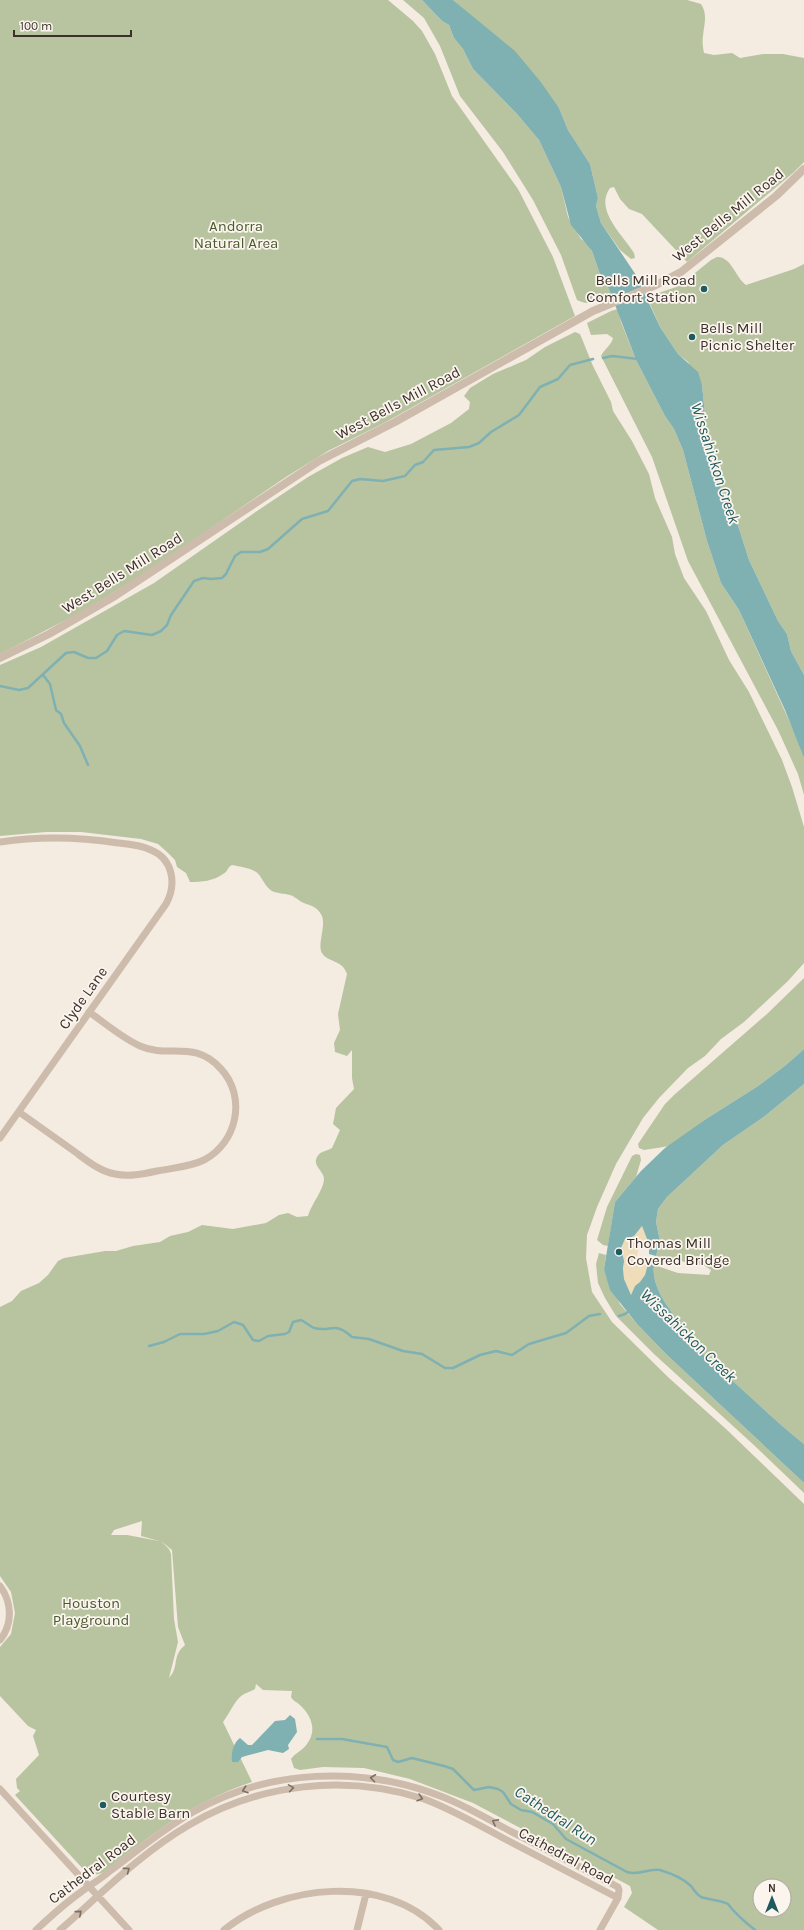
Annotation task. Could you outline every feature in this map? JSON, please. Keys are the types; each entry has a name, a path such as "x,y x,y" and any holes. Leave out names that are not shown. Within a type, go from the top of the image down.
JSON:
{"street":[{"name":"West Bells Mill Road","path":"0,658 50,634 115,596 319,461 395,422 603,307 656,285 681,272 780,193 804,169"},
{"name":"Clyde Lane","path":"0,842 66,838 133,845 156,852 164,859 170,868 172,885 166,904 0,1138"},
{"path":"19,1112 101,1170 115,1174 130,1175 191,1164 210,1156 222,1146 230,1133 235,1119 236,1104 233,1090 227,1076 218,1066 207,1057 185,1050 155,1050 140,1046 90,1012"},
{"path":"0,1586 7,1597 9,1618 6,1631 0,1640"},
{"name":"Cathedral Road","path":"36,1930 89,1886 178,1820 228,1795 260,1785 291,1778 347,1776 397,1782 428,1791 458,1803 618,1887 619,1890 618,1898 443,1807 425,1800 371,1787 335,1785 281,1790 244,1799 218,1810 173,1835 112,1881 98,1896 60,1930"},
{"path":"0,1789 129,1930"},
{"path":"224,1930 249,1913 287,1897 328,1891 366,1894 408,1907 420,1913 439,1930"},
{"path":"357,1930 366,1894"},
{"path":"600,1930 618,1898"}],"green space":[{"name":"Andorra Natural Area","path":"0,0 388,0 413,21 422,31 435,54 452,96 518,189 553,257 575,316 384,423 328,451 286,477 148,571 85,610 0,654"},
{"path":"403,0 422,0 442,21 449,25 454,38 463,49 473,69 517,114 539,140 561,187 568,217 581,239 586,242 592,251 602,280 612,295 590,303 577,300 561,255 533,200 503,152 460,96 440,46 424,18"},
{"path":"453,0 687,0 701,4 705,16 703,40 704,53 714,55 732,53 740,58 763,54 783,54 804,58 804,162 793,173 687,262 642,214 629,209 620,199 614,187 610,188 606,196 605,205 612,222 634,253 635,258 631,259 620,250 601,223 596,206 598,198 590,164 568,130 559,108 484,27"},
{"path":"717,257 726,260 742,282 746,285 794,269 804,264 804,675 791,651 787,634 778,621 749,560 735,516 720,486 707,434 702,385 688,362 678,354 660,327 647,297 679,286 711,260"},
{"path":"618,309 621,322 636,360 665,416 674,429 683,450 707,541 721,583 739,610 796,736 804,758 804,795 798,774 778,730 688,561 652,457 601,356 613,338 607,334 591,335 587,323"},
{"name":"Houston Playground","path":"575,332 580,334 593,366 611,402 613,411 632,441 649,474 655,498 672,537 675,554 684,578 706,611 729,660 749,692 782,760 804,827 804,963 788,981 744,1022 721,1039 705,1056 688,1068 659,1098 643,1118 616,1164 597,1207 587,1235 586,1258 592,1292 612,1322 669,1378 726,1429 804,1504 804,1930 658,1930 624,1907 632,1893 630,1886 473,1803 410,1779 364,1768 323,1767 300,1770 294,1768 291,1759 305,1746 312,1734 312,1724 308,1714 291,1697 292,1691 263,1690 256,1684 255,1689 243,1694 238,1699 223,1722 252,1782 230,1790 191,1809 156,1832 104,1872 94,1874 84,1870 15,1795 20,1791 17,1788 16,1779 39,1755 33,1736 36,1730 28,1726 0,1696 0,1647 11,1634 15,1613 11,1592 0,1576 0,1307 12,1301 21,1291 39,1283 48,1275 58,1261 64,1258 105,1251 116,1251 133,1246 160,1242 170,1236 188,1232 202,1225 233,1229 266,1223 279,1215 288,1213 297,1217 308,1216 320,1192 324,1179 316,1163 317,1157 322,1152 332,1148 340,1130 333,1124 336,1108 354,1089 352,1078 352,1050 347,1056 335,1052 334,1043 340,1030 338,1014 347,974 342,966 322,953 320,945 323,920 318,910 291,895 272,891 258,873 243,867 232,865 225,873 212,880 190,882 186,873 177,867 175,860 158,844 141,839 81,832 46,832 0,836 0,665 41,647 154,583 308,477 342,458 368,447 385,452 411,444 451,423 469,409 470,402 464,396 470,388 493,374 526,360 545,347","holes":["142,1521 141,1536 159,1541 127,1535 111,1535 114,1530","161,1541 172,1550 178,1627 185,1645 178,1654 174,1669 169,1678 178,1642 174,1619 171,1554 169,1549"]},
{"path":"804,978 804,1049 758,1086 706,1119 670,1146 644,1150 639,1148 638,1144 665,1104 767,1014"},
{"path":"804,1084 804,1444 735,1383 711,1364 666,1304 656,1285 654,1265 678,1273 709,1275 711,1270 705,1266 656,1256 660,1241 656,1222 658,1209 667,1197 723,1145 765,1116"},
{"path":"636,1154 640,1155 641,1160 636,1177 615,1202 608,1246 603,1245 597,1240 607,1207 632,1156"},
{"path":"599,1253 606,1255 604,1269 620,1304 637,1324 666,1354 804,1483 804,1493 654,1354 616,1316 598,1283 596,1264"}],"sand":[{"path":"642,1226 649,1244 639,1248 636,1260 648,1264 643,1278 631,1295 624,1279 622,1243 628,1236 634,1235"}],"water":[{"path":"422,0 453,0 515,51 540,81 559,108 568,130 590,164 598,198 596,206 601,223 636,275 660,327 678,354 698,372 702,385 707,434 720,486 735,516 749,560 778,621 787,634 791,651 804,675 804,758 785,710 739,610 721,583 707,541 683,450 674,429 665,416 636,360 609,289 602,280 592,251 571,225 561,187 539,140 517,114 473,69 463,49 454,38 449,25 442,21"},
{"name":"Wissahickon Creek","path":"804,1049 804,1084 765,1116 723,1145 667,1197 658,1209 656,1222 660,1241 656,1256 649,1254 649,1244 642,1226 634,1236 625,1239 621,1248 624,1261 624,1279 631,1295 635,1286 645,1275 648,1264 654,1265 656,1285 666,1304 711,1364 735,1383 804,1444 804,1483 666,1354 637,1324 610,1290 604,1269 615,1202 641,1171 665,1148 706,1119 758,1086"},
{"path":"290,1715 295,1719 297,1732 288,1745 289,1749 283,1753 268,1750 242,1757 238,1762 232,1762 233,1749 240,1738 248,1745 252,1745 275,1721 285,1720"}],"waterway":[{"path":"603,358 612,356 638,359"},
{"path":"0,686 19,690 28,688 66,653 74,652 88,658 96,658 107,651 117,635 124,631 152,635 161,631 167,625 171,615 194,581 203,578 222,578 226,574 235,556 241,552 260,552 268,549 302,519 328,511 352,481 360,479 383,481 405,476 415,465 423,462 434,450 469,447 479,443 491,432 519,415 540,387 558,379 570,365 593,359"},
{"path":"43,675 50,684 56,710 61,714 64,723 80,746 88,765"},
{"path":"619,1316 629,1311"},
{"path":"149,1346 164,1342 180,1334 204,1334 218,1331 234,1322 243,1325 253,1340 259,1341 268,1336 285,1334 289,1332 293,1322 301,1320 314,1328 341,1329 352,1337 369,1339 403,1351 422,1354 445,1368 453,1368 480,1355 496,1351 512,1355 529,1344 566,1333 589,1316 600,1314"},
{"name":"Cathedral Run","path":"317,1739 342,1739 387,1747 393,1760 398,1762 412,1758 453,1769 474,1790 489,1787 498,1789 503,1792 511,1804 521,1810 532,1812 553,1824 566,1839 627,1872 635,1873 660,1870 680,1878 688,1883 701,1897 728,1904 737,1915 755,1930"}],"place":[{"name":"Bells Mill Road Comfort Station","path":"704,289"},
{"name":"Bells Mill Picnic Shelter","path":"692,337"},
{"name":"Thomas Mill Covered Bridge","path":"619,1252"},
{"name":"Courtesy Stable Barn","path":"103,1805"}]}
